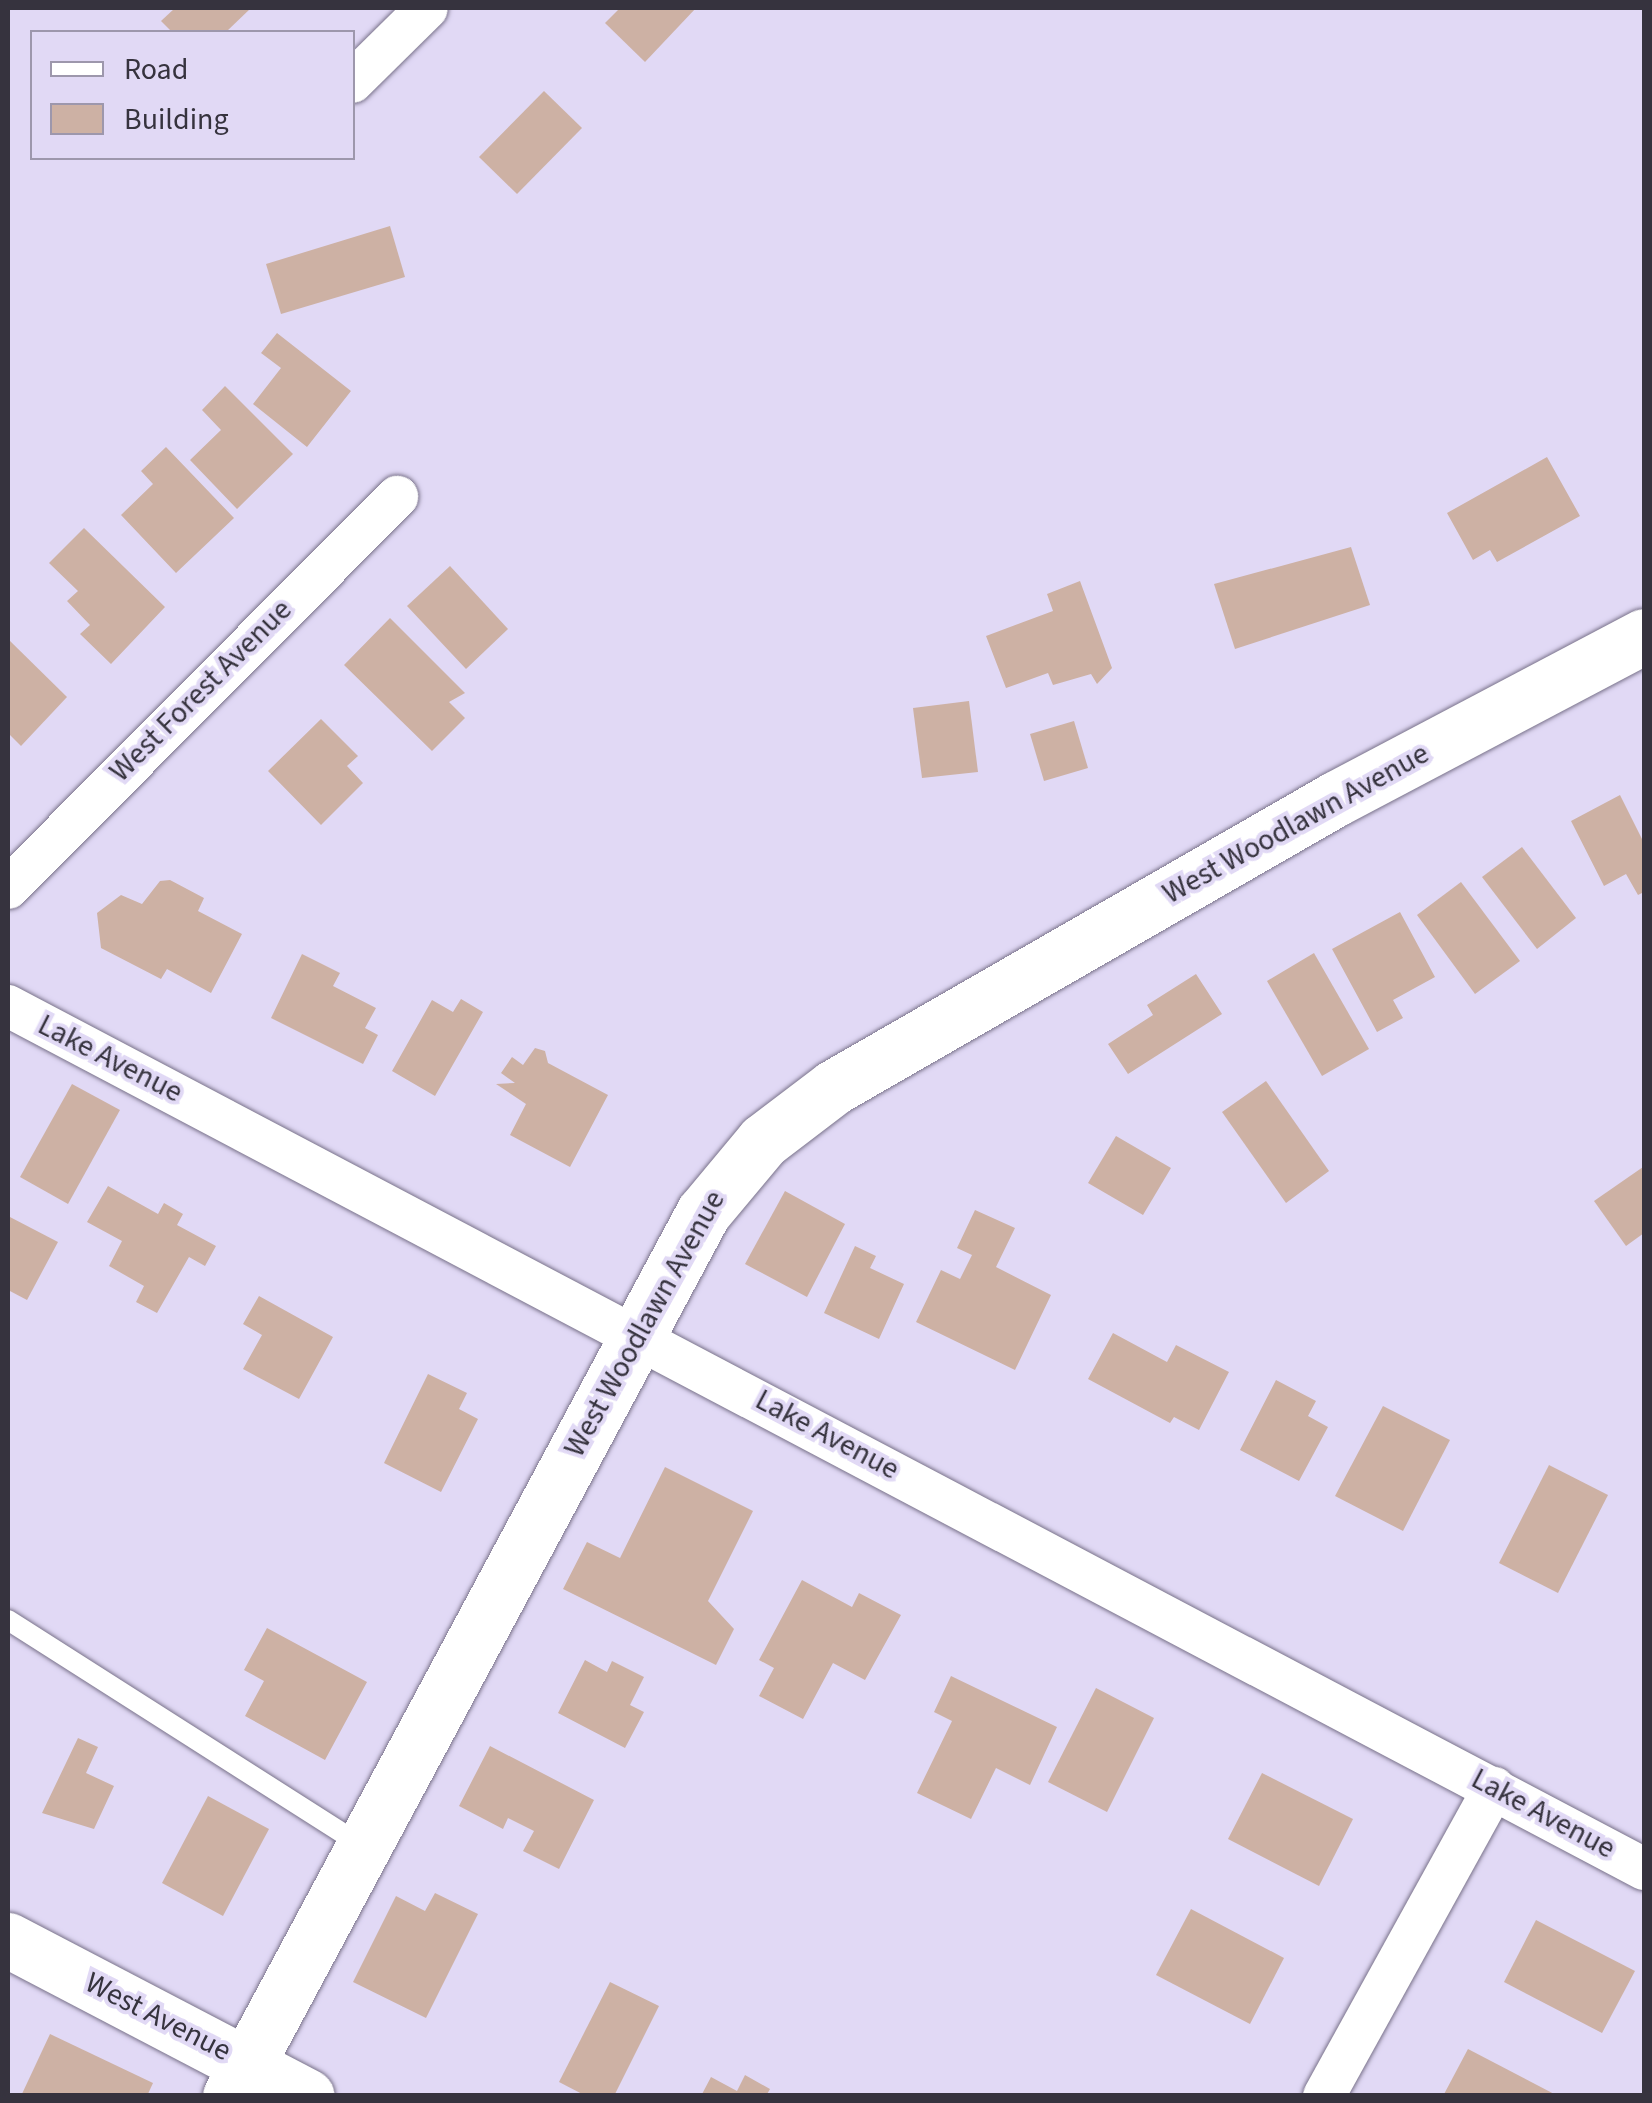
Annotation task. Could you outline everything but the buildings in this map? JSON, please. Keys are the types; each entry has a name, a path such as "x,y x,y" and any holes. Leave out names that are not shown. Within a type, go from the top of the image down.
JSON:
{"street":[{"path":"355,79 426,8"},
{"name":"West Forest Avenue","path":"8,888 396,497"},
{"name":"West Woodlawn Avenue","path":"238,2080 637,1334 730,1174 798,1110 1334,799 1644,636"},
{"name":"Lake Avenue","path":"8,1006 637,1334 1644,1868"},
{"path":"1324,2096 1494,1788"},
{"name":"West Avenue","path":"8,1940 238,2080 307,2096"}],"lane":[{"path":"8,1620 363,1846"}]}
